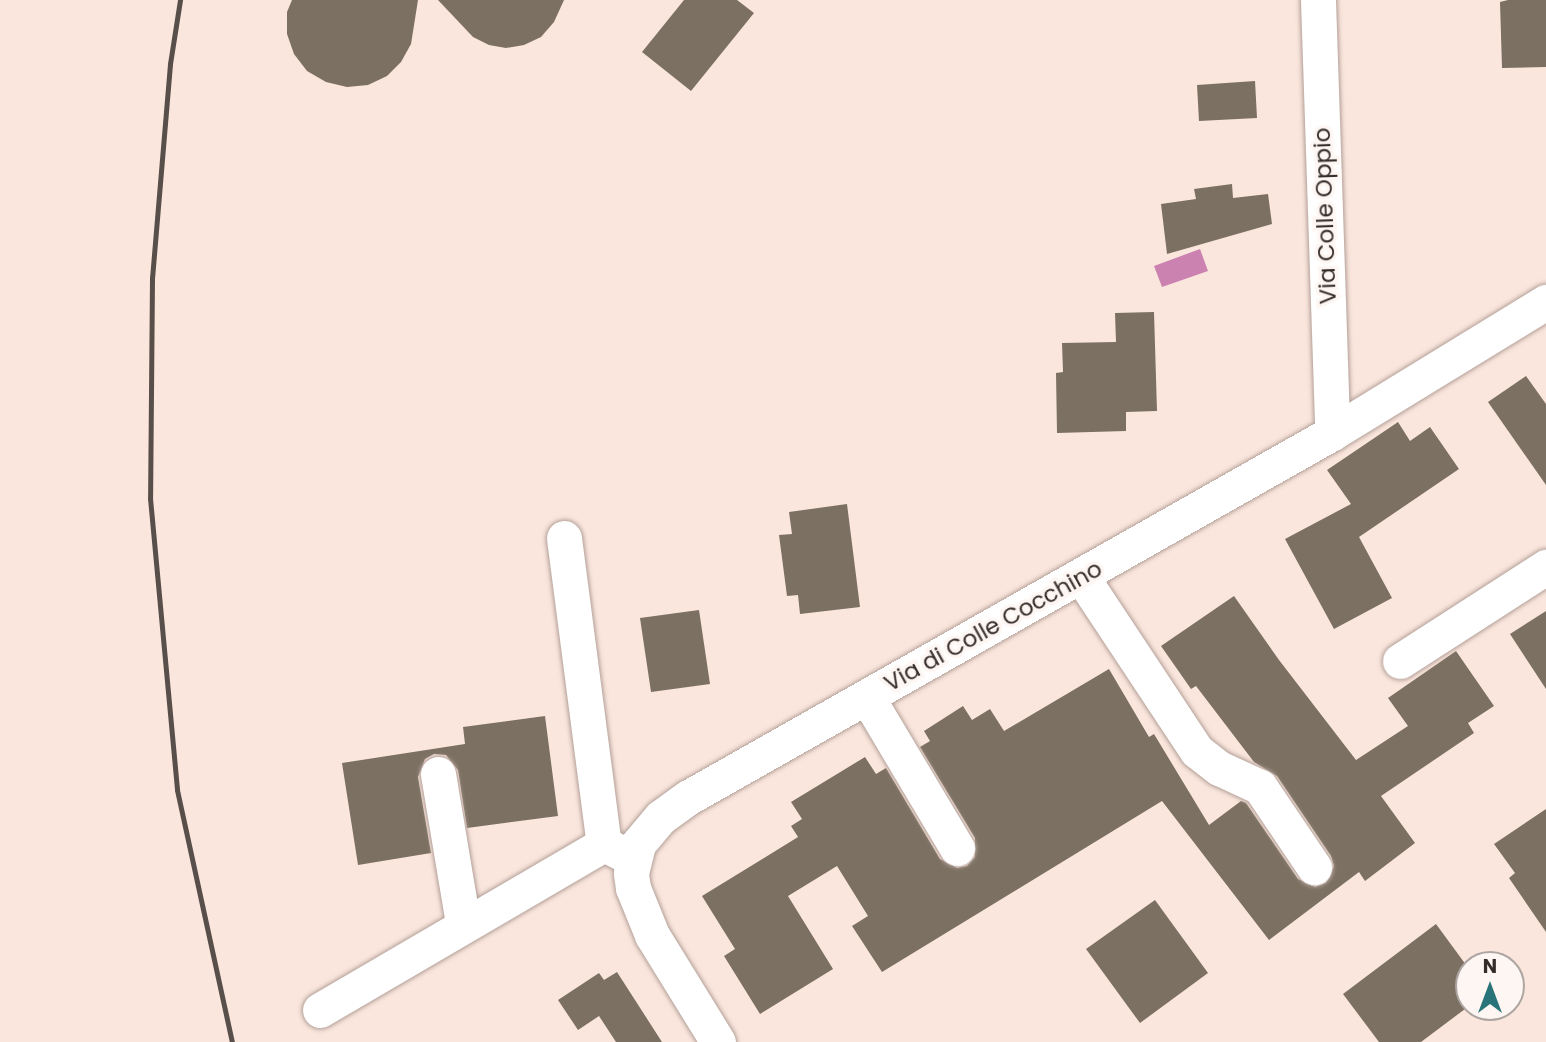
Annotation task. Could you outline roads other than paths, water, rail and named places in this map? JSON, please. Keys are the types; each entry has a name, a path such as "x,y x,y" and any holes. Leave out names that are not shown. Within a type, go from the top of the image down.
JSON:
{"street":[{"name":"Via Colle Oppio","path":"1318,0 1332,433"},
{"name":"Via di Colle Cocchino","path":"618,851 674,807 1332,433 1546,302"},
{"path":"564,538 618,851 644,920 718,1042"},
{"path":"1400,661 1546,567"},
{"path":"1081,576 1197,751 1219,768 1260,787 1314,867"},
{"path":"867,697 957,848"},
{"path":"438,774 463,924"},
{"path":"320,1010 463,924 618,851"}],"railway":[{"path":"180,0 170,64 152,278 150,498 177,790 232,1042"}]}
